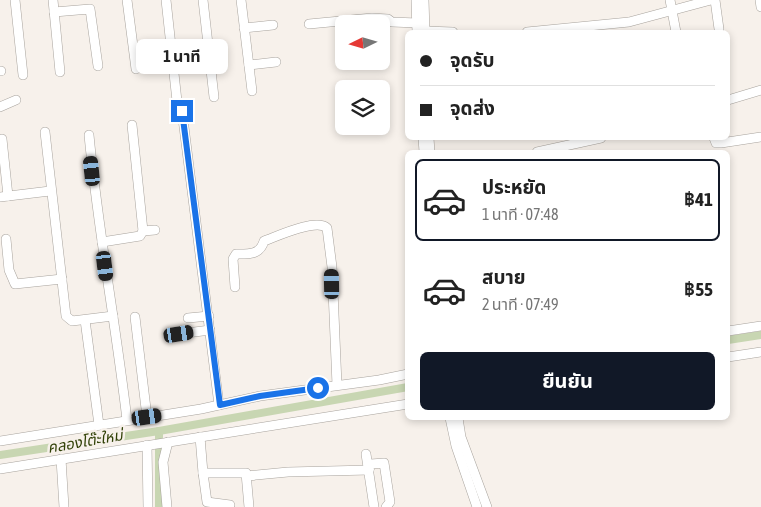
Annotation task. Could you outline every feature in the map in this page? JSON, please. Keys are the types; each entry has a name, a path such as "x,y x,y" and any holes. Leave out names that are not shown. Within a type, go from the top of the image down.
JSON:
{"street":[{"path":"15,0 23,75"},
{"path":"53,0 60,72"},
{"path":"127,0 136,70"},
{"path":"166,0 177,101"},
{"path":"203,0 214,97"},
{"path":"241,0 252,91"},
{"path":"416,0 421,30"},
{"path":"421,30 424,0"},
{"path":"670,0 676,30"},
{"path":"586,30 629,22 713,0 719,30"},
{"path":"760,0 761,7"},
{"path":"54,12 90,8 98,66"},
{"path":"309,24 372,18 388,19 392,22 421,30"},
{"path":"629,22 630,30"},
{"path":"244,28 273,25"},
{"path":"249,65 276,62"},
{"path":"730,99 761,90"},
{"path":"0,107 16,100"},
{"path":"182,111 220,405"},
{"path":"102,242 140,236 143,231 132,126"},
{"path":"45,132 50,191 68,320 85,320 113,316"},
{"path":"89,135 127,420"},
{"path":"715,140 716,143 721,143 761,137"},
{"path":"2,139 4,197 50,191"},
{"path":"546,150 591,140"},
{"path":"235,287 233,259 236,254 258,252 262,249 264,241 290,231 315,224 327,228 332,267 337,385"},
{"path":"143,231 155,230"},
{"path":"6,239 9,270 15,284 62,279"},
{"path":"188,318 209,316"},
{"path":"136,317 147,417"},
{"path":"85,320 99,425"},
{"path":"730,331 761,326"},
{"path":"179,334 210,330"},
{"path":"730,357 761,352"},
{"path":"0,441 220,405 260,396 405,374"},
{"path":"0,469 405,404"},
{"path":"450,420 456,446 477,507"},
{"path":"458,420 461,437 487,507"},
{"path":"200,437 207,502 230,505"},
{"path":"166,443 163,462 167,507"},
{"path":"148,507 149,445"},
{"path":"366,454 374,507"},
{"path":"61,459 64,507"},
{"path":"368,470 371,464 384,463 390,502 386,507"},
{"path":"247,476 288,472 368,470"},
{"path":"203,473 242,471 247,476 249,507"}],"waterway":[{"name":"คลองโต๊ะใหม่","path":"730,340 761,335"},
{"name":"คลองโต๊ะใหม่","path":"0,455 159,431 405,388"},
{"path":"159,431 159,507"}],"route":[{"path":"182,111 220,405 260,396 318,388"}]}
